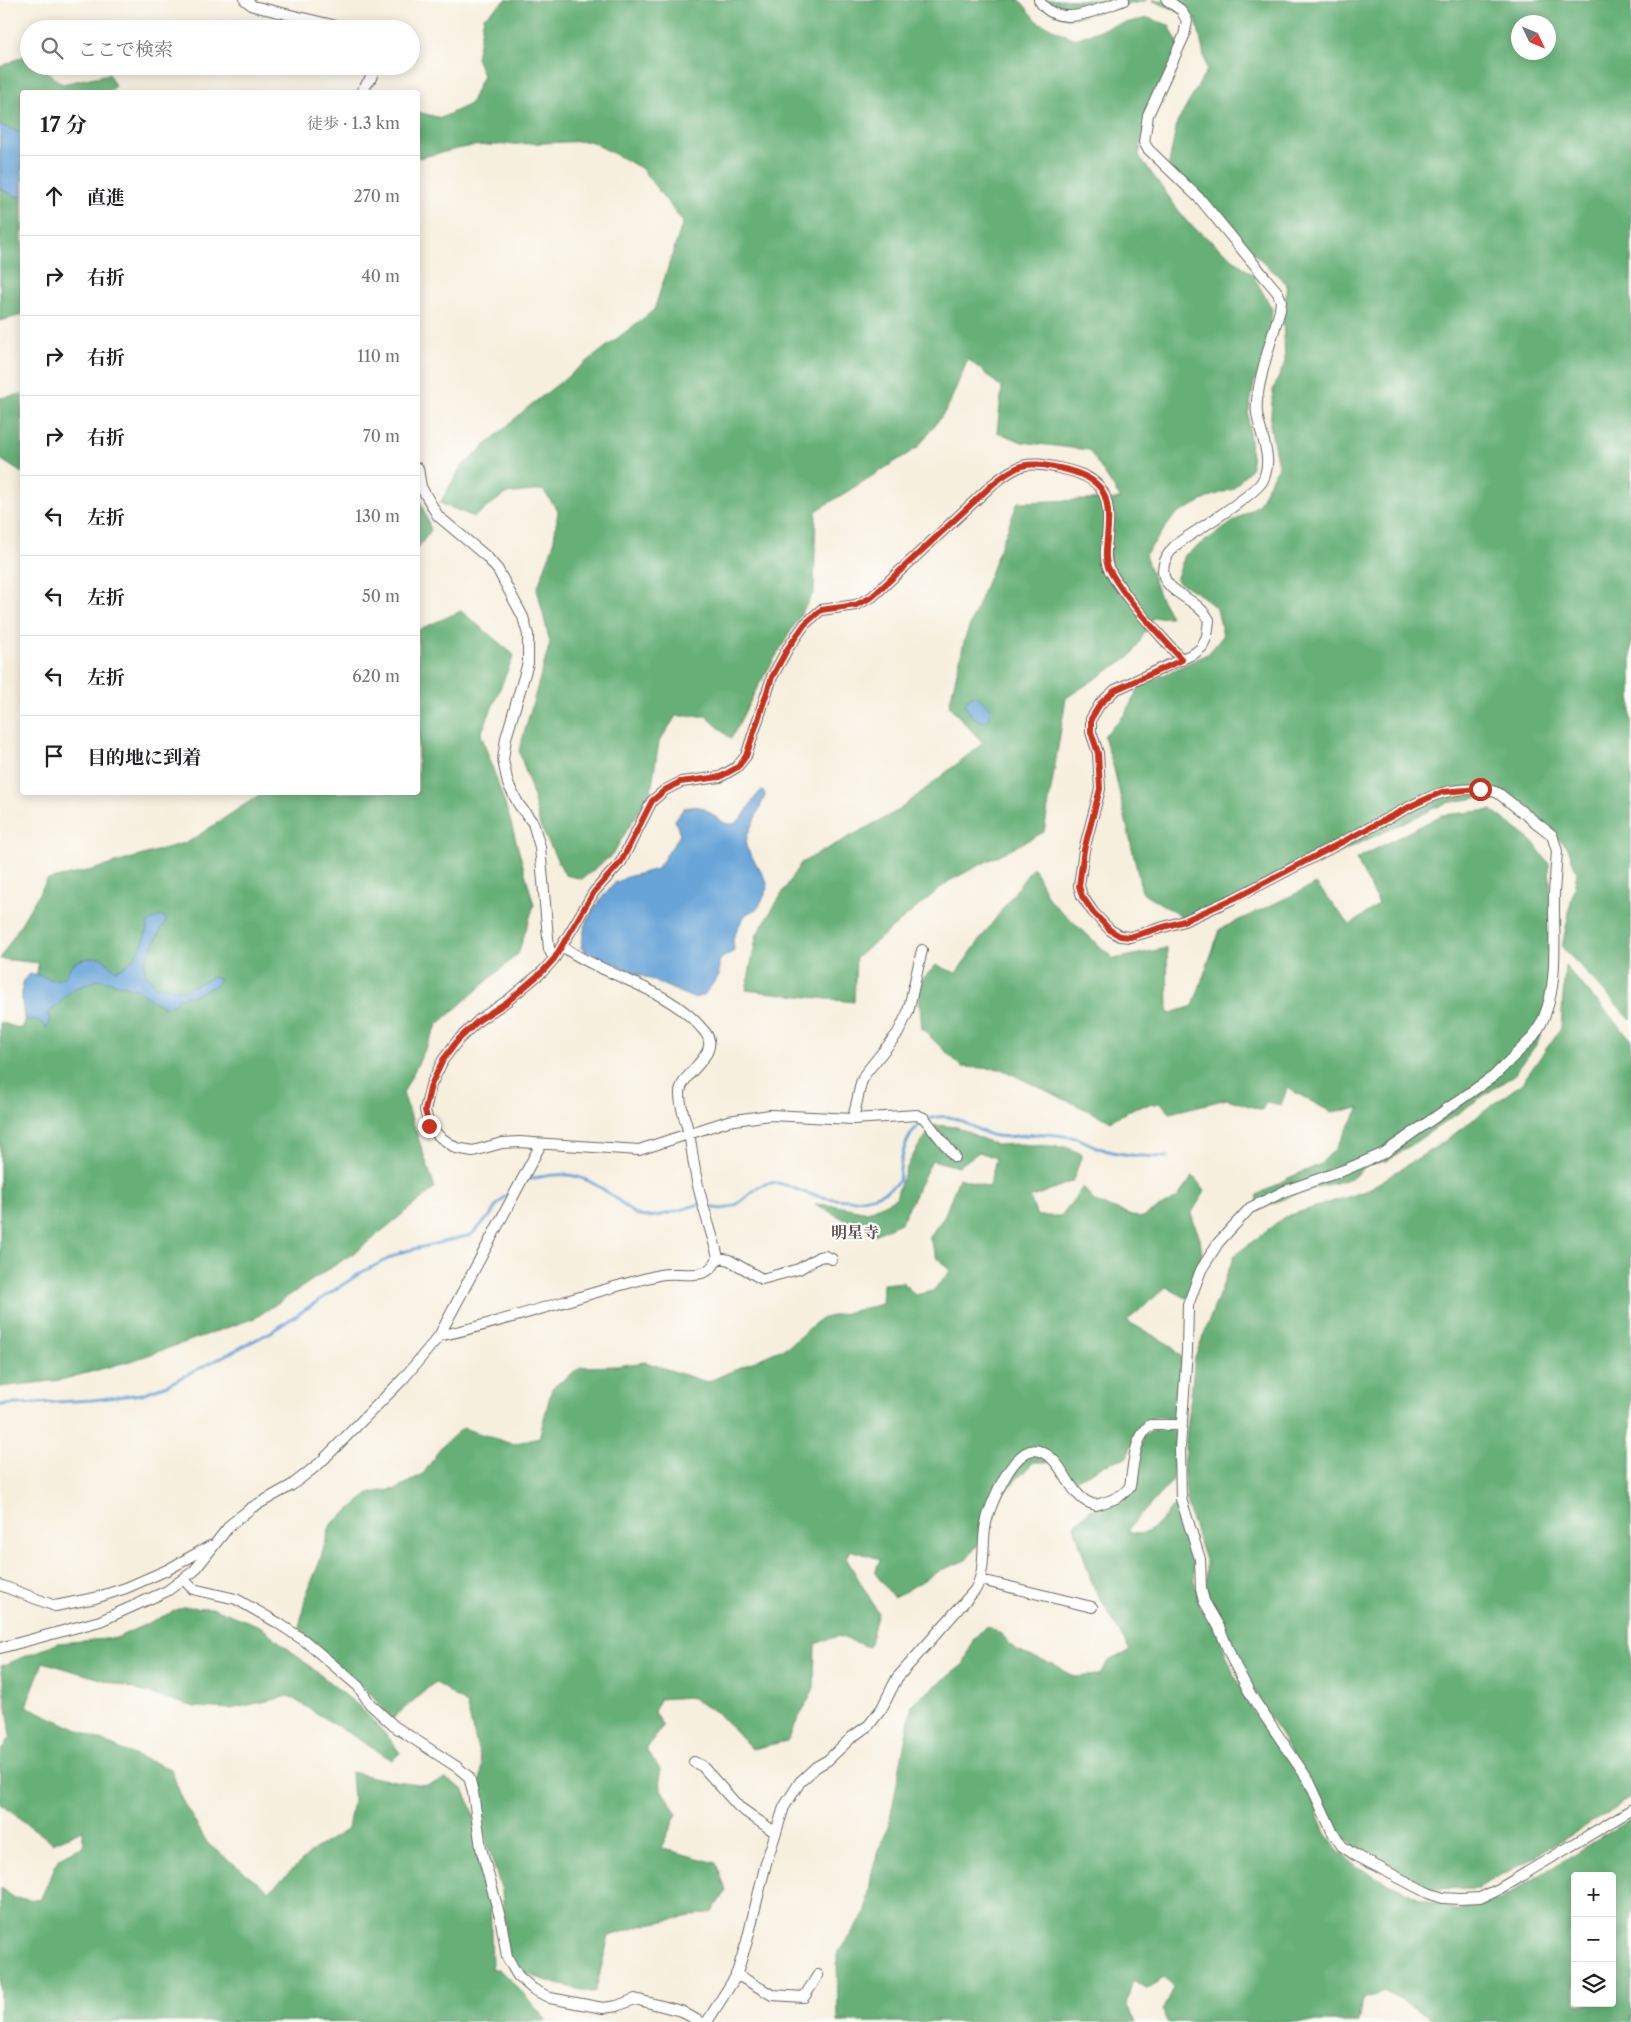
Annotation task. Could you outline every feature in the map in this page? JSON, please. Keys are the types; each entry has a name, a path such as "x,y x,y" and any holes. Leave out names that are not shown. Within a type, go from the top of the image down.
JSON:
{"street":[{"path":"245,0 253,6 311,20"},
{"path":"1039,0 1054,14 1068,17 1088,13 1124,0"},
{"path":"1167,0 1182,10 1187,21 1184,36 1148,115 1144,142 1201,200 1272,285 1281,301 1257,398 1257,413 1268,460 1263,482 1251,493 1178,543 1170,550 1165,559 1166,581 1172,588 1198,605 1209,620 1207,636 1202,647 1182,660 1115,690 1100,704 1091,719 1091,732 1098,753 1100,789 1084,850 1079,886 1082,896 1093,912 1110,930 1120,936 1130,937 1184,921 1235,898 1415,804 1442,792 1485,789 1498,793 1552,835 1557,851 1554,971 1546,1013 1538,1031 1494,1076 1384,1153 1347,1169 1285,1191 1250,1208 1218,1243 1201,1270 1188,1305 1180,1448 1181,1499 1200,1559 1201,1589 1204,1602 1219,1627 1232,1659 1252,1698 1309,1781 1332,1831 1342,1846 1355,1855 1428,1893 1459,1900 1480,1898 1499,1889 1631,1810"},
{"path":"362,90 372,75"},
{"path":"955,1157 924,1118 917,1115 853,1119 770,1115 728,1122 639,1150 511,1142 473,1151 456,1148 440,1137 429,1126 425,1110 431,1085 443,1060 458,1040 479,1020 507,1002 554,959 594,892 621,862 652,801 665,790 680,782 720,777 738,767 746,756 772,677 788,648 805,624 821,610 856,605 872,597 993,484 1014,468 1022,465 1038,464 1053,466 1086,476 1100,486 1106,504 1109,526 1106,552 1108,570 1126,596 1182,660"},
{"path":"420,481 421,487 438,516 487,557 498,570 523,618 528,635 528,663 506,738 503,760 508,784 519,805 533,823 540,847 549,949 554,959"},
{"path":"439,1336 661,1275 702,1274 710,1271 718,1257 696,1177 689,1134 680,1104 679,1091 683,1082 705,1056 708,1046 706,1033 686,1013 657,995 575,956 562,946"},
{"path":"853,1119 861,1083 865,1074 898,1033 908,1012 922,950"},
{"path":"0,1648 100,1621 167,1591 194,1571 230,1524 251,1508 292,1486 320,1463 402,1379 439,1336 541,1144"},
{"path":"718,1257 729,1260 762,1280 799,1268 819,1257 825,1256 832,1259"},
{"path":"708,2022 736,1974 747,1941 766,1863 784,1807 800,1782 816,1767 828,1760 852,1737 869,1725 882,1708 897,1678 975,1590 981,1580 986,1523 992,1504 1016,1461 1028,1451 1037,1450 1046,1454 1054,1459 1085,1501 1096,1506 1124,1495 1128,1490 1137,1441 1150,1424 1182,1425"},
{"path":"0,1585 55,1606 63,1605 95,1598 126,1588 166,1570 213,1545"},
{"path":"184,1580 193,1589 236,1599 305,1641 358,1686 370,1704 394,1726 457,1767 469,1777 481,1848 501,1921 507,1957 518,1976 533,1990 556,2000 603,2008 617,2006 635,1999 681,2011 700,2022"},
{"path":"981,1580 1092,1607"},
{"path":"694,1762 702,1766 739,1808 776,1833"},
{"path":"736,1974 772,1995 804,1997 818,1975"}],"green space":[{"path":"506,0 1020,0 1038,22 1075,39 1115,25 1148,18 1169,25 1181,51 1147,112 1139,156 1187,222 1253,275 1272,309 1269,349 1254,383 1248,415 1252,467 1233,489 1212,496 1175,515 1145,555 1159,595 1171,617 1153,618 1132,655 1066,698 1044,832 949,881 856,958 854,1002 746,990 757,934 801,863 899,810 983,743 949,706 965,638 1018,502 1121,499 1089,450 1022,442 997,432 1002,388 968,359 947,409 917,448 816,511 814,592 757,688 731,739 706,716 676,716 659,742 651,791 612,855 582,879 565,875 540,826 531,788 519,751 550,643 537,589 553,546 558,511 543,490 505,494 474,517 440,503 461,467 527,408 654,310 683,222 641,168 590,141 471,146 420,158 420,113 441,118 470,104 483,75 476,58 484,17"},
{"path":"1042,0 1147,0 1068,19"},
{"path":"1151,0 1631,0 1631,1020 1562,947 1577,873 1567,846 1500,794 1446,803 1190,922 1142,892 1114,769 1104,736 1125,714 1139,687 1209,653 1223,636 1217,609 1202,596 1176,580 1185,555 1259,504 1278,466 1270,425 1273,390 1285,362 1283,317 1287,284 1212,215 1168,169 1177,123 1207,70 1196,19"},
{"path":"20,58 20,75 51,75 62,84 110,75 115,86 112,90 20,90 20,316 0,321 0,67"},
{"path":"20,394 20,472 0,459 0,398"},
{"path":"420,500 431,530 420,545"},
{"path":"461,611 514,655 481,734 509,816 534,905 518,954 438,1024 403,1093 435,1188 358,1250 255,1318 134,1360 61,1380 0,1387 0,1022 22,1029 39,963 0,959 47,880 92,870 190,841 259,795 420,795 420,629"},
{"path":"1492,810 1533,842 1549,864 1553,928 1552,998 1538,1042 1514,1075 1389,1160 1366,1166 1351,1179 1301,1191 1256,1211 1257,1195 1288,1178 1319,1165 1335,1149 1360,1108 1331,1112 1287,1088 1281,1105 1266,1102 1262,1110 1227,1099 1170,1113 1161,1103 1136,1107 1110,1121 1001,1069 962,1067 922,1029 918,984 936,965 956,973 1033,867 1050,901 1114,959 1167,948 1168,1014 1193,1006 1220,929 1316,884 1350,925 1379,904 1356,859 1442,815"},
{"path":"1565,966 1631,1039 1631,1798 1550,1848 1478,1888 1435,1889 1363,1854 1343,1837 1332,1822 1259,1700 1219,1618 1207,1599 1206,1563 1188,1508 1183,1467 1195,1357 1234,1256 1284,1217 1366,1191 1445,1141 1522,1083 1561,1028"},
{"path":"935,1125 957,1127 996,1145 1019,1144 1066,1147 1082,1154 1073,1181 1030,1198 1037,1216 1061,1216 1083,1187 1095,1202 1140,1218 1177,1198 1193,1176 1205,1191 1191,1214 1200,1239 1202,1254 1188,1299 1166,1287 1127,1321 1172,1346 1181,1357 1177,1419 1156,1417 1138,1429 1127,1457 1111,1462 1073,1481 1055,1462 1034,1462 985,1515 981,1540 966,1560 937,1572 893,1597 875,1573 880,1559 850,1550 846,1558 878,1612 869,1647 838,1636 815,1644 814,1688 787,1741 752,1749 719,1714 689,1697 659,1699 654,1712 663,1726 646,1750 660,1769 661,1789 677,1814 661,1848 716,1863 726,1890 712,1912 648,1924 609,1936 595,1993 557,1984 511,1969 506,1944 502,1891 482,1828 479,1802 482,1765 466,1704 435,1682 390,1721 373,1696 297,1637 306,1595 318,1566 331,1524 369,1493 397,1489 424,1473 441,1447 463,1428 512,1444 539,1438 552,1388 581,1367 616,1366 645,1362 707,1382 789,1346 820,1319 882,1304 883,1284 903,1282 915,1295 933,1291 950,1271 937,1258 929,1237 944,1217 959,1178 989,1187 996,1158 979,1152 958,1167 932,1160 901,1223 874,1235 815,1204 868,1212 896,1198 911,1159"},
{"path":"1171,1429 1177,1435 1173,1480 1129,1528 1129,1532 1137,1534 1150,1530 1161,1521 1176,1503 1193,1554 1200,1610 1210,1621 1221,1641 1252,1711 1280,1745 1305,1783 1326,1832 1339,1852 1362,1870 1422,1899 1457,1910 1501,1899 1631,1819 1631,2022 1441,2022 1386,1992 1363,1999 1359,2022 1168,2022 1163,2010 1174,1988 1164,1977 1148,1989 1133,1980 1126,2004 1136,2022 838,2022 837,1954 866,1912 872,1871 890,1820 912,1704 964,1664 973,1640 986,1626 1001,1633 1016,1651 1053,1664 1074,1677 1099,1675 1110,1660 1130,1651 1092,1584 1074,1525 1090,1510 1125,1500 1134,1485 1143,1437 1151,1431"},
{"path":"183,1607 214,1608 260,1626 360,1707 389,1738 400,1753 392,1760 289,1696 231,1709 195,1707 43,1662 26,1706 129,1753 171,1769 183,1802 208,1844 269,1891 315,1849 348,1829 353,1800 351,1772 381,1779 426,1785 446,1779 463,1789 472,1808 490,1890 492,1969 499,1969 547,2021 0,2022 0,1888 15,1898 40,1900 59,1858 84,1846 82,1830 53,1843 0,1804 0,1752 11,1736 1,1666 59,1643 116,1638"}],"water":[{"path":"0,123 20,132 20,197 0,189"},
{"path":"971,696 977,696 991,709 990,718 984,722 969,713 965,703"},
{"path":"761,791 764,792 765,796 747,836 746,847 766,880 768,888 758,908 746,914 738,927 733,938 734,951 721,959 719,976 703,996 693,998 583,950 581,947 585,925 594,908 613,884 627,877 657,869 680,835 675,820 684,808 699,807 723,822 732,824 741,819"},
{"path":"159,916 167,919 143,964 146,974 156,986 184,990 213,977 220,979 215,986 195,995 180,998 174,1004 165,1006 155,1002 136,989 99,979 72,990 48,1014 50,1020 47,1028 38,1020 24,1018 22,989 26,977 31,974 58,979 65,976 76,962 82,959 100,957 116,970 123,967 134,958 142,945 148,923"}],"waterway":[{"path":"706,1206 719,1209 730,1207 738,1204 758,1187 777,1183 806,1193 843,1200 855,1200 878,1195 899,1181 901,1161 912,1133 927,1120 944,1116 951,1117 991,1135 1008,1137 1041,1134 1054,1135 1082,1140 1116,1153 1168,1157"},
{"path":"526,1180 553,1175 575,1176 585,1179 606,1191 637,1215 646,1217 678,1211 700,1204"},
{"path":"0,1405 92,1400 142,1394 167,1385 271,1332 362,1272 402,1252 471,1235 490,1216 496,1206 512,1189"}],"district":[{"name":"明星寺","path":"855,1232"}],"route":[{"path":"429,1126 425,1110 431,1085 443,1060 458,1040 479,1020 507,1002 554,959 594,892 621,862 652,801 665,790 680,782 720,777 738,767 746,756 772,677 788,648 805,624 821,610 856,605 872,597 993,484 1014,468 1022,465 1038,464 1069,470 1086,476 1100,486 1106,504 1109,526 1106,552 1108,570 1126,596 1182,660 1115,690 1100,704 1091,719 1091,732 1098,753 1100,789 1084,850 1079,886 1082,896 1093,912 1110,930 1120,936 1130,937 1184,921 1235,898 1415,804 1442,792 1480,789"}]}
